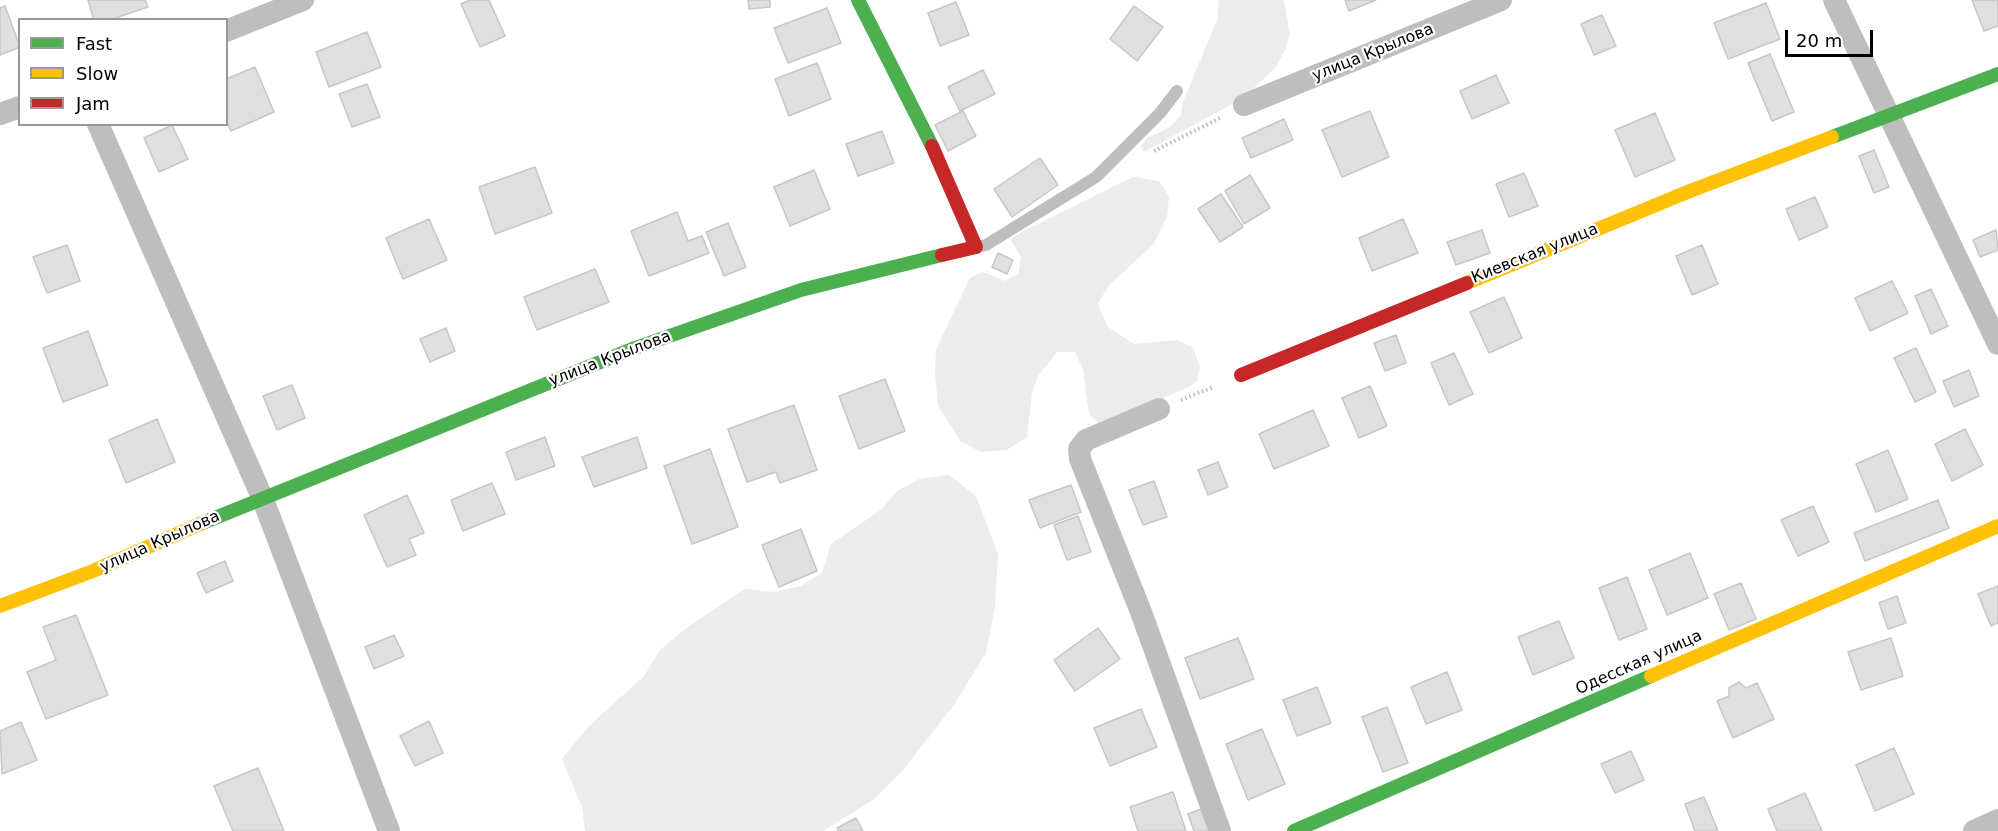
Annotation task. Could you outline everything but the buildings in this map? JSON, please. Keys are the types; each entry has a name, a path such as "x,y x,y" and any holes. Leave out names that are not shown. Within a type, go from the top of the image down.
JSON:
{"street":[{"path":"228,30 303,0"},
{"path":"858,0 938,159 976,247"},
{"name":"улица Крылова","path":"1244,105 1502,0"},
{"path":"1834,0 1998,344"},
{"name":"Киевская улица","path":"1241,375 1690,191 1998,74"},
{"path":"0,114 18,108"},
{"path":"99,126 262,497 390,831"},
{"name":"улица Крылова","path":"0,606 93,571 262,497 635,348 801,290 976,247"},
{"path":"1159,409 1086,440 1079,449 1080,459 1141,612 1220,831"},
{"name":"Одесская улица","path":"1294,831 1998,526"},
{"path":"1974,831 1998,820"}],"lane":[{"path":"976,247 986,245 1096,177 1153,120 1176,91"}],"path":[{"path":"1173,141 1244,105"},
{"path":"1159,409 1241,375"}],"shaded area":[{"path":"1219,0 1284,0 1290,34 1286,48 1276,67 1245,97 1146,151 1142,150 1141,146 1147,138 1170,127 1181,115 1183,102 1217,20"},
{"path":"1133,177 1159,181 1169,196 1167,217 1154,244 1109,285 1098,304 1108,327 1134,344 1177,340 1193,348 1200,367 1197,381 1189,387 1100,425 1089,414 1083,370 1075,352 1057,352 1038,376 1032,393 1027,437 1007,450 981,452 960,441 938,405 935,374 936,349 970,278 983,272 1005,281 1018,274 1021,257 1011,240 1016,235"},
{"path":"949,475 976,496 998,554 995,606 986,653 953,706 903,770 873,800 823,831 585,831 582,807 562,759 587,728 644,676 661,649 689,626 745,589 773,592 801,586 822,573 831,544 882,509 897,491 919,479"}],"traffic: fast":[{"path":"858,0 932,146"},
{"path":"1832,137 1998,74"},
{"path":"200,524 635,348 801,290 942,255"},
{"path":"1294,831 1651,676"}],"traffic: slow":[{"path":"1467,283 1690,191 1832,137"},
{"path":"0,606 93,571 200,524"},
{"path":"1651,676 1998,526"}],"traffic: jam":[{"path":"932,146 976,247 942,255"},
{"path":"1241,375 1467,283"}]}
